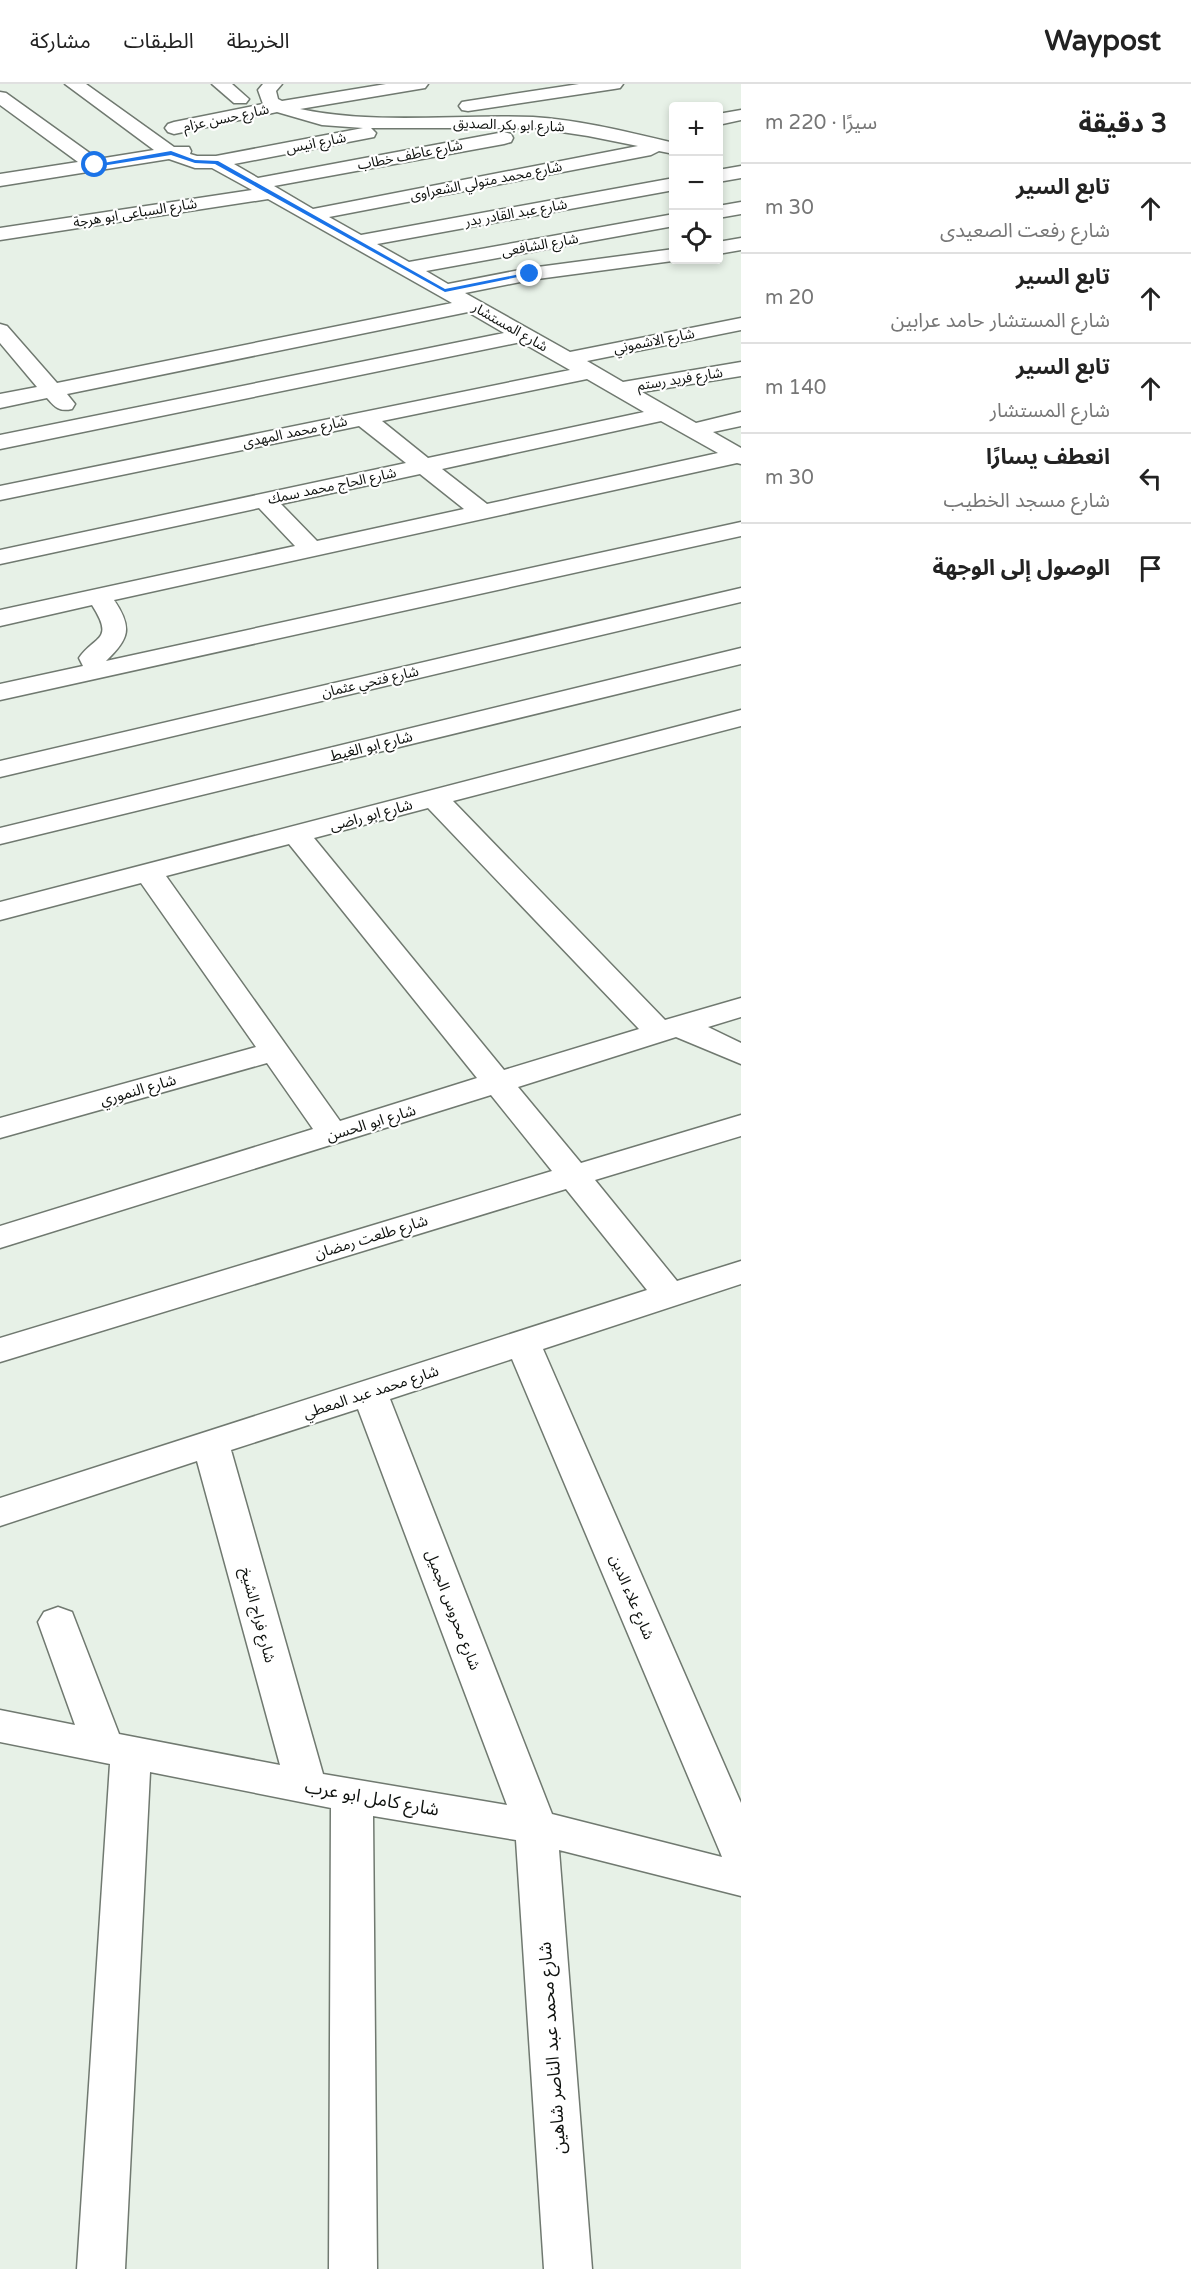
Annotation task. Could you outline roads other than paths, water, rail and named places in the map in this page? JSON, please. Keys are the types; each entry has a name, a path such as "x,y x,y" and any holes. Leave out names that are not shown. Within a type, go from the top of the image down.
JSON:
{"street":[{"path":"74,84 171,153"},
{"path":"220,84 240,99"},
{"path":"273,84 267,90 267,96 277,107 310,117 415,123"},
{"name":"شارع حسن عزام","path":"174,129 277,107 419,84"},
{"path":"366,122 614,84"},
{"path":"0,97 95,165"},
{"path":"723,119 741,115"},
{"name":"شارع المستشار","path":"156,116 263,188 740,456"},
{"name":"شارع ابو بكر الصديق","path":"415,123 498,122 565,126 668,148"},
{"name":"شارع انيس","path":"0,180 171,153 415,123"},
{"name":"شارع عاطف خطاب","path":"263,188 565,126"},
{"path":"634,140 669,132"},
{"name":"شارع محمد متولي الشعراوى","path":"310,215 668,148"},
{"path":"0,161 19,177"},
{"path":"723,161 741,164"},
{"path":"723,175 741,172"},
{"name":"شارع عبد القادر بدر","path":"358,242 669,185"},
{"name":"شارع السباعى ابو هرجة","path":"0,234 263,188"},
{"path":"723,211 741,208"},
{"name":"شارع الشافعى","path":"406,269 669,221"},
{"path":"723,247 741,244"},
{"path":"445,291 530,274 669,256"},
{"path":"0,401 472,305"},
{"name":"شارع الاشموني","path":"567,359 741,324"},
{"path":"0,330 8,351 53,391 83,426"},
{"path":"0,442 525,335"},
{"name":"شارع فريد رستم","path":"620,389 741,369"},
{"name":"شارع محمد المهدى","path":"0,493 590,372"},
{"name":"شارع الحاج محمد سمك","path":"0,557 664,414"},
{"path":"363,418 482,512"},
{"path":"693,430 741,419"},
{"path":"0,618 740,456"},
{"path":"265,501 311,549"},
{"path":"0,692 741,529"},
{"name":"شارع فتحي عثمان","path":"0,769 741,595"},
{"path":"98,596 112,615 115,631 110,643 92,658 98,670"},
{"name":"شارع ابو الغيط","path":"0,836 741,656"},
{"name":"شارع ابو راضى","path":"0,911 741,718"},
{"path":"434,798 668,1029 698,1034 741,1055"},
{"path":"296,834 670,1295"},
{"path":"149,873 333,1134"},
{"name":"شارع ابو الحسن","path":"0,1237 741,1007"},
{"name":"شارع النموري","path":"0,1128 275,1051"},
{"name":"شارع طلعت رمضان","path":"0,1350 741,1125"},
{"name":"شارع محمد عبد المعطي","path":"0,1512 741,1272"},
{"name":"شارع علاء الدين","path":"524,1343 741,1852"},
{"name":"شارع محروس الجميل","path":"370,1393 536,1827"},
{"name":"شارع فراج الشيخ","path":"211,1444 306,1786"},
{"path":"58,1622 117,1749 101,2269"},
{"name":"شارع كامل ابو عرب","path":"0,1726 352,1796 536,1827 741,1880"},
{"path":"352,1796 353,2269"},
{"name":"شارع محمد عبد الناصر شاهين","path":"536,1827 568,2269"}]}
